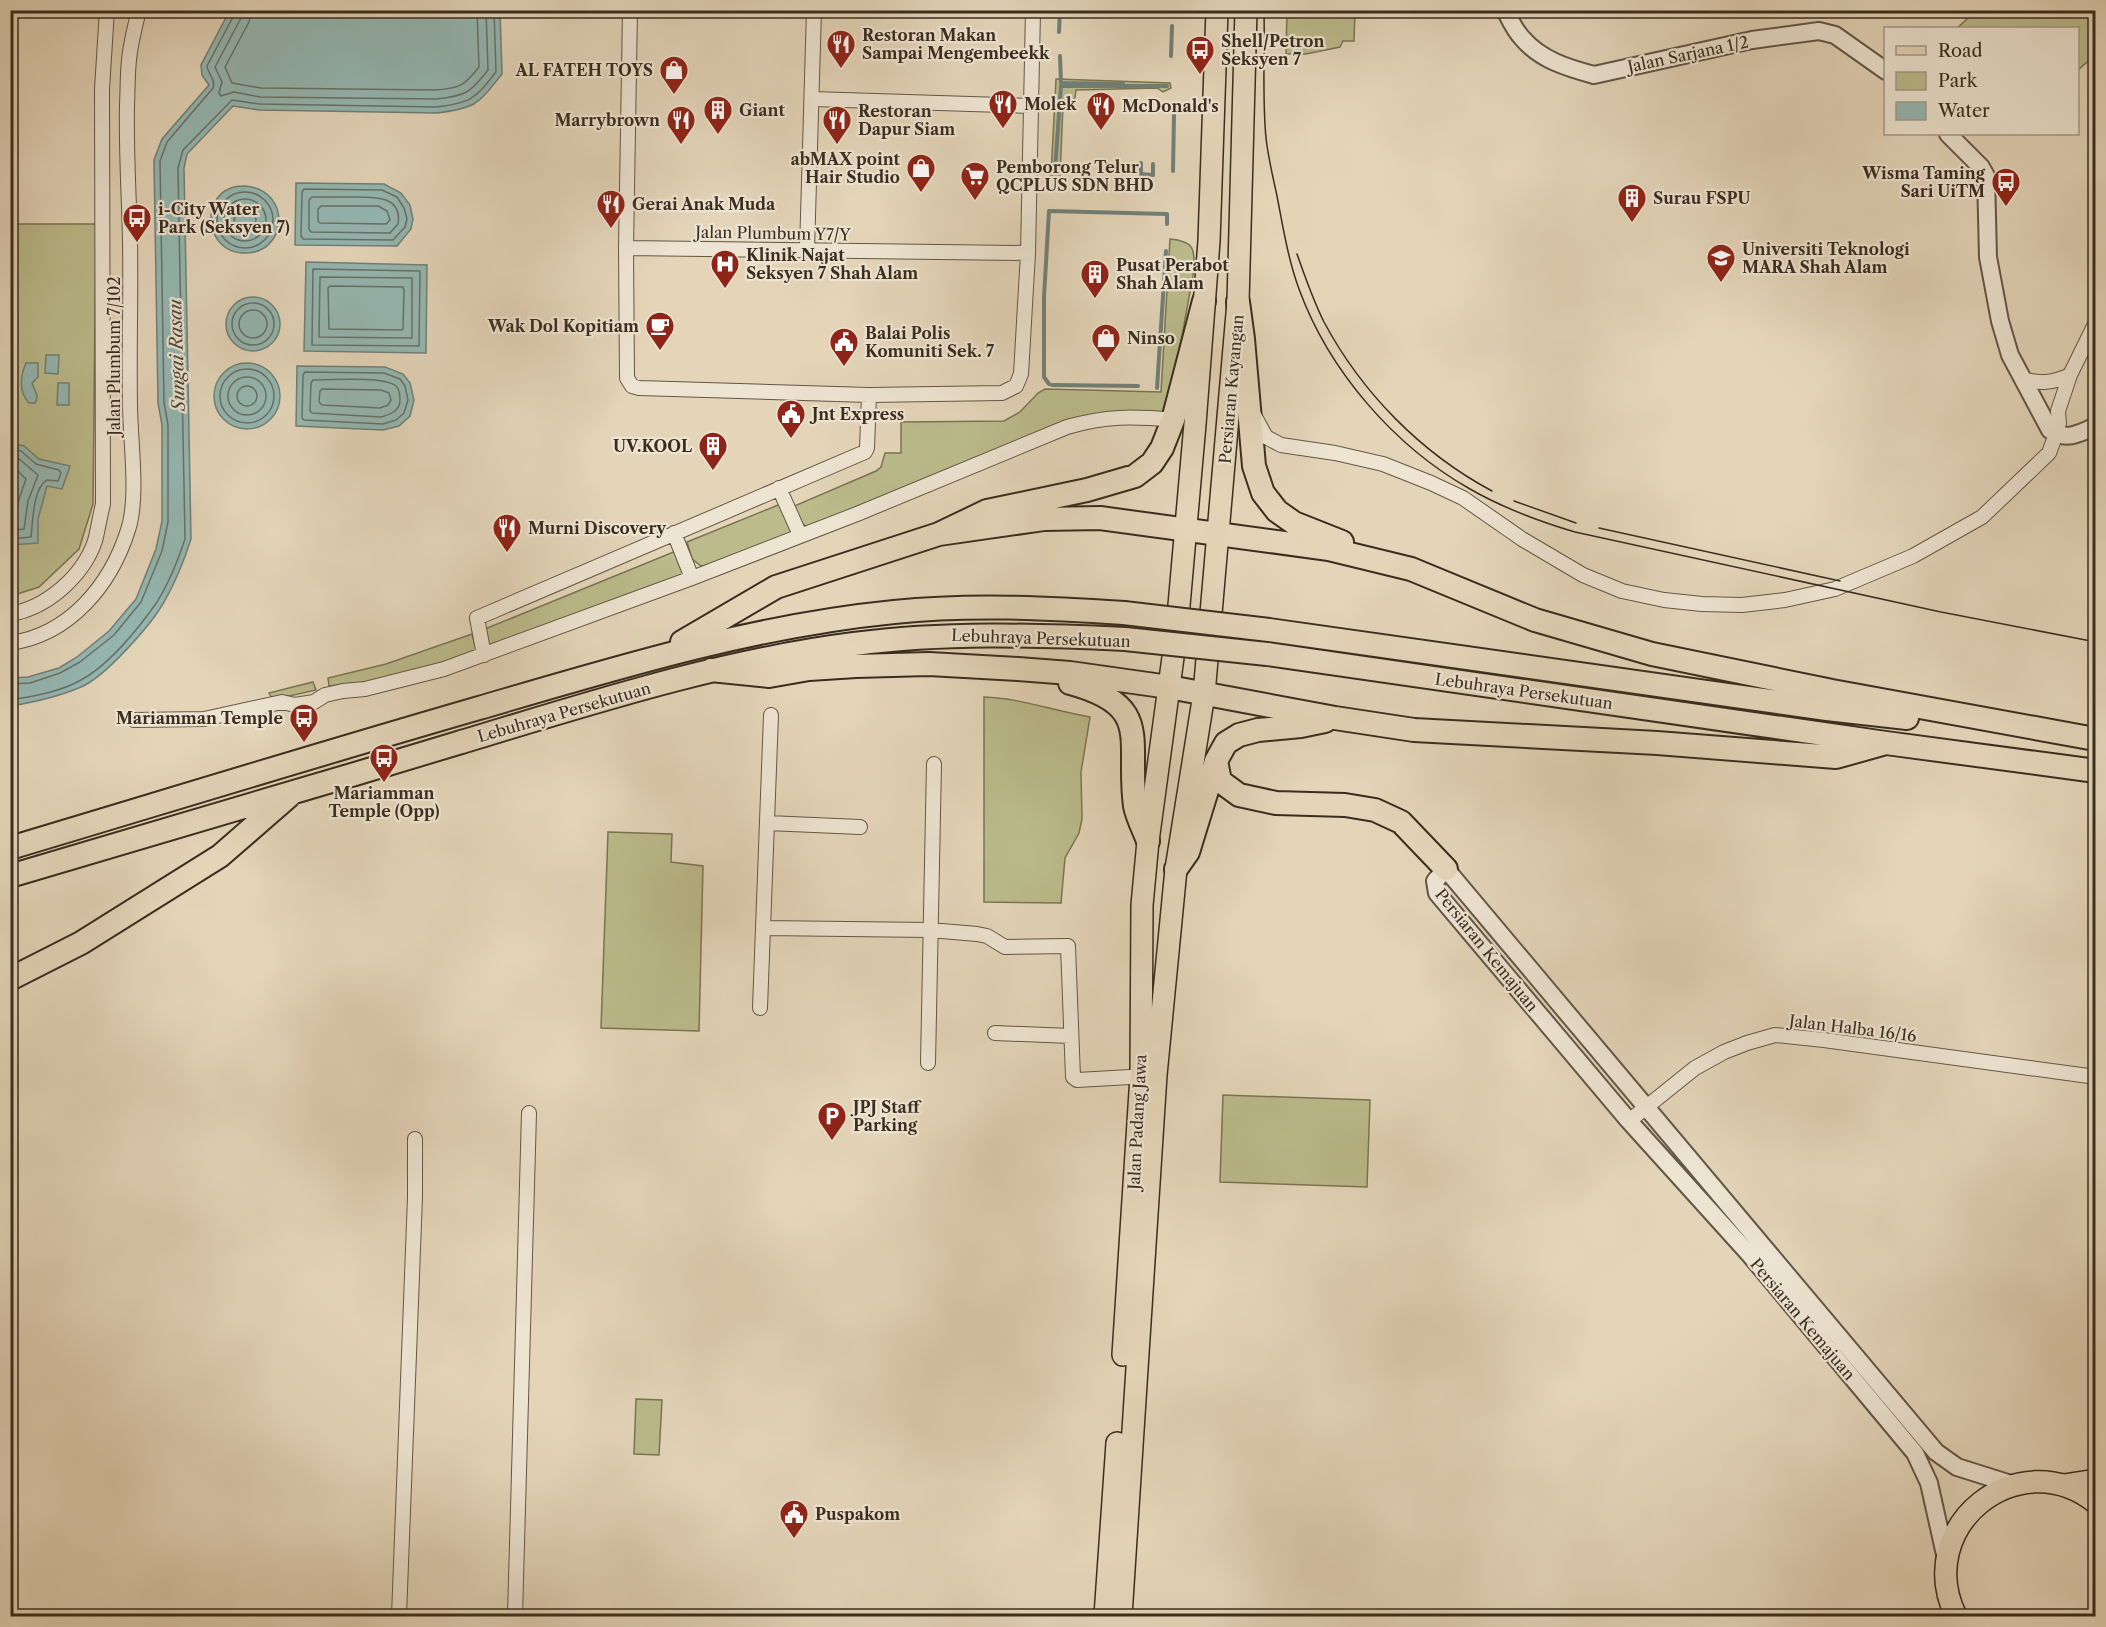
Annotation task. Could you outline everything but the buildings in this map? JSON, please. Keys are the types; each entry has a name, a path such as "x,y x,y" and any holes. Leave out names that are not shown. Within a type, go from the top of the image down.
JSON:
{"highway":[{"path":"660,655 776,587 939,534 987,511 1087,490 1135,476 1152,463 1162,448 1173,420 1204,301"},
{"path":"1238,302 1254,466 1263,493 1277,511 1294,523 1535,620 1652,654 1832,691 2095,739"},
{"path":"939,534 1044,519 1100,518 1329,549 1410,568"},
{"name":"Lebuhraya Persekutuan","path":"10,848 660,655 802,624 895,612 1050,608 1124,613 1269,630 1827,709 2095,739"},
{"name":"Lebuhraya Persekutuan","path":"10,876 711,670 854,644 941,635 1007,634 1125,639 1267,654 2096,771"},
{"path":"711,670 769,676 809,669 856,666 929,664 1018,669 1070,673 1169,687 1335,718 1414,730 1657,743 1836,757 1886,743"},
{"path":"1018,669 1083,686 1116,703 1128,716 1134,738 1136,807 1148,841"},
{"path":"1176,869 1188,852 1196,832 1216,761 1226,743 1239,735 1258,730 1301,726 1335,718"},
{"path":"1216,761 1220,781 1239,795 1276,803 1345,805 1375,810 1401,822 1446,869"},
{"path":"10,979 81,943 219,856 295,791"}],"main road":[{"name":"Persiaran Kayangan","path":"1177,628 1209,241 1217,10"},
{"name":"Persiaran Kayangan","path":"1204,694 1238,302 1246,10"},
{"name":"Jalan Padang Jawa","path":"1121,1617 1149,1076 1142,905 1148,841 1177,628"},
{"name":"Jalan Padang Jawa","path":"1104,1611 1149,1076 1176,869 1204,694"},
{"path":"1949,1612 1945,1581 1946,1559 1954,1534 1969,1512 1990,1495 2014,1485 2039,1482 2064,1485 2096,1480"},
{"path":"2064,1485 2096,1503"}],"street":[{"name":"Jalan Plumbum 7/102","path":"10,614 27,611 55,594 81,567 94,542 103,504 102,89 107,10"},
{"name":"Jalan Plumbum 7/102","path":"10,643 56,627 88,603 114,566 129,528 133,496 130,403 128,68 139,10"},
{"path":"630,10 626,248 627,378 632,386 639,388 869,395 1002,393 1016,386 1021,374 1028,253 1033,10"},
{"path":"807,250 814,10"},
{"name":"Jalan Sarjana 1/2","path":"1505,10 1521,38 1531,47 1550,60 1594,75 1752,40 1819,31 1835,34 1884,70"},
{"path":"812,99 1031,106"},
{"path":"1949,135 1981,167 1986,176 1988,257 1994,294 2010,355 2022,379 2050,430 2056,435 2067,437 2077,435 2096,426"},
{"name":"Jalan Plumbum Y7/Y","path":"626,248 1028,253"},
{"path":"1248,402 1266,437 1281,445 1335,453 1383,464 1398,470 1463,498 1530,544 1583,575 1622,591 1664,600 1742,605 1785,600 1835,589 1912,556 1982,517 2049,453 2059,423 2058,411 2070,375 2096,322"},
{"path":"2022,379 2047,383 2057,382 2070,375"},
{"path":"484,655 477,618 865,452 869,395"},
{"path":"134,720 204,719 275,704 295,705 314,702 325,695 409,679 484,655 692,578 857,514 1066,427 1098,418 1140,417 1173,420"},
{"path":"780,488 800,535"},
{"path":"674,533 692,578"},
{"path":"760,1008 771,715"},
{"path":"928,1063 934,764"},
{"path":"768,824 860,827"},
{"name":"Persiaran Kemajuan","path":"1946,1559 1929,1483 1915,1453 1750,1256 1629,1120 1437,893 1435,881 1446,869 1936,1452 1957,1467 2014,1485"},
{"path":"764,928 930,930 987,936 1005,947 1068,946 1073,1077 1077,1080 1149,1076"},
{"path":"995,1033 1071,1036"},
{"name":"Jalan Halba 16/16","path":"1629,1120 1695,1068 1724,1052 1776,1035 2096,1077"},
{"path":"515,1617 529,1113"},
{"path":"399,1617 415,1197 415,1139"}],"green space":[{"path":"1287,11 1355,11 1354,41 1343,41 1340,47 1306,54 1286,54"},
{"path":"1976,11 2095,11 2095,55 2079,69 2079,27 1958,27"},
{"path":"1056,79 1170,83 1171,88 1163,92 1157,88 1076,90 1075,98 1063,106 1060,175 1051,175"},
{"path":"11,224 96,224 93,504 79,549 39,587 11,596"},
{"path":"1170,239 1184,242 1191,247 1194,270 1171,396 1163,416 1113,412 818,525 801,524 792,507 876,471 881,467 885,453 901,453 901,422 1004,421 1020,412 1045,389 1161,392"},
{"path":"783,503 792,532 713,565 701,566 692,559 687,542"},
{"path":"676,551 684,574 584,614 487,648 480,631"},
{"path":"472,634 477,652 392,679 329,686 328,678 386,664"},
{"path":"313,682 316,690 276,699 269,693"},
{"path":"984,697 1024,702 1090,717 1081,772 1082,819 1079,833 1065,858 1061,903 984,902"},
{"path":"608,832 672,834 671,862 703,866 699,1031 601,1028"},
{"path":"1223,1095 1370,1100 1367,1187 1220,1182"},
{"path":"636,1399 662,1400 659,1455 634,1454"}],"water":[{"name":"Sungai Rasau","path":"230,10 500,11 502,74 476,103 461,109 437,113 259,110 233,106 187,154 184,168 191,539 179,572 158,612 114,662 81,687 46,699 11,706 11,678 28,677 59,668 77,657 109,631 136,599 156,549 162,521 162,425 158,403 154,160 162,139 209,85 202,75 201,65"},
{"path":"296,183 384,184 401,193 410,205 413,219 411,229 397,246 295,245"},
{"path":"245,186 261,190 271,199 277,210 279,222 276,234 269,244 257,251 242,253 230,250 221,244 211,224 211,213 221,194 233,187"},
{"path":"306,262 427,265 426,353 304,351"},
{"path":"248,297 258,297 268,301 276,309 280,324 276,339 268,347 258,351 248,351 238,347 230,339 226,329 226,319 230,309 238,301"},
{"path":"46,355 59,355 58,374 45,373"},
{"path":"26,363 38,363 38,377 32,383 37,395 35,403 29,403 23,394 21,379"},
{"path":"247,363 260,366 270,373 277,383 280,396 277,409 270,419 260,426 247,429 234,426 224,419 217,409 214,396 217,383 224,373 234,366"},
{"path":"297,366 385,367 403,374 410,383 414,400 410,416 399,426 383,430 296,426"},
{"path":"58,383 69,383 69,405 57,405"},
{"path":"11,443 24,446 39,459 70,466 62,489 47,486 38,519 38,543 11,545"}],"waterway":[{"path":"1059,32 1060,10"},
{"path":"1171,56 1172,26"},
{"path":"1060,56 1061,83 1123,84"},
{"path":"1055,170 1061,86 1167,86"},
{"path":"1173,171 1174,114"},
{"path":"1141,163 1141,174 1153,175 1153,164"},
{"path":"1049,384 1044,377 1044,297 1049,211 1167,214 1167,224"},
{"path":"1157,388 1166,251"},
{"path":"1052,385 1138,386"}],"tram line":[{"path":"1264,10 1264,107 1267,145 1286,243 1299,289 1328,349 1346,377 1367,404 1415,451 1482,496 1534,519 1575,532 1941,612 2096,642"},
{"path":"1297,254 1324,322 1339,348 1375,397 1418,440 1441,459 1492,491"},
{"path":"1514,501 1576,523"},
{"path":"1599,528 1840,581"}],"place":[{"name":"Restoran Makan Sampai Mengembeekk","path":"841,70"},
{"name":"Shell/Petron Seksyen 7","path":"1200,76"},
{"name":"AL FATEH TOYS","path":"674,96"},
{"name":"Molek","path":"1003,130"},
{"name":"McDonald's","path":"1101,132"},
{"name":"Giant","path":"718,136"},
{"name":"Marrybrown","path":"681,146"},
{"name":"Restoran Dapur Siam","path":"837,146"},
{"name":"abMAX point Hair Studio","path":"921,194"},
{"name":"Pemborong Telur QCPLUS SDN BHD","path":"975,202"},
{"name":"Wisma Taming Sari UiTM","path":"2006,208"},
{"name":"Surau FSPU","path":"1632,224"},
{"name":"Gerai Anak Muda","path":"611,230"},
{"name":"i-City Water Park (Seksyen 7)","path":"137,244"},
{"name":"Universiti Teknologi MARA Shah Alam","path":"1721,284"},
{"name":"Klinik Najat Seksyen 7 Shah Alam","path":"725,290"},
{"name":"Pusat Perabot Shah Alam","path":"1095,300"},
{"name":"Wak Dol Kopitiam","path":"660,352"},
{"name":"Ninso","path":"1106,364"},
{"name":"Balai Polis Komuniti Sek. 7","path":"844,368"},
{"name":"Jnt Express","path":"791,440"},
{"name":"UV.KOOL","path":"713,472"},
{"name":"Murni Discovery","path":"507,554"},
{"name":"Mariamman Temple","path":"304,744"},
{"name":"Mariamman Temple (Opp)","path":"384,784"},
{"name":"JPJ Staff Parking","path":"832,1142"},
{"name":"Puspakom","path":"794,1540"}]}
